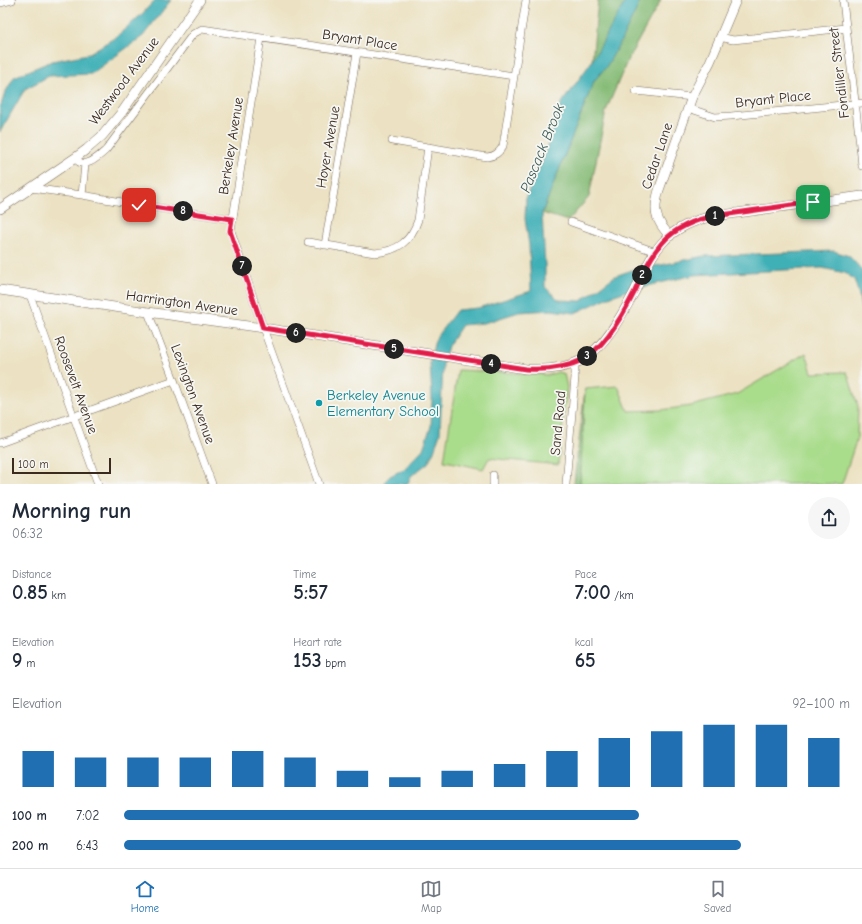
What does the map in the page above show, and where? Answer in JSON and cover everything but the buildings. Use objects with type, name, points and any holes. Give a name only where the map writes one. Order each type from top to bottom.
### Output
[{"type":"street","points":[[0,3],[12,0]]},
{"type":"street","name":"Westwood Avenue","points":[[0,209],[88,149],[102,136],[200,0]]},
{"type":"street","points":[[392,141],[487,156],[497,154],[501,150],[503,146],[526,0]]},
{"type":"street","name":"Cedar Lane","points":[[670,236],[661,226],[656,214],[657,197],[692,97],[710,62],[736,0]]},
{"type":"street","name":"Fondiller Street","points":[[844,0],[846,28],[859,103],[862,166]]},
{"type":"street","points":[[720,37],[733,40],[846,28]]},
{"type":"street","name":"Bryant Place","points":[[85,164],[98,157],[106,150],[193,34],[202,29],[514,76]]},
{"type":"street","name":"Berkeley Avenue","points":[[261,38],[230,231],[319,484]]},
{"type":"street","name":"Hoyer Avenue","points":[[325,245],[357,53]]},
{"type":"street","points":[[636,91],[692,97]]},
{"type":"street","name":"Bryant Place","points":[[688,108],[715,117],[720,117],[859,103]]},
{"type":"street","points":[[308,242],[375,253],[392,250],[400,246],[407,240],[415,228],[418,220],[428,147]]},
{"type":"street","points":[[75,158],[77,162],[85,164],[82,195]]},
{"type":"street","points":[[31,188],[232,219]]},
{"type":"street","points":[[573,364],[583,359],[599,346],[612,329],[662,243],[684,226],[702,218],[862,196]]},
{"type":"street","points":[[571,222],[656,252]]},
{"type":"street","name":"Harrington Avenue","points":[[0,290],[263,328],[530,370],[557,368],[573,364]]},
{"type":"street","name":"Roosevelt Avenue","points":[[30,295],[98,484]]},
{"type":"street","name":"Lexington Avenue","points":[[148,312],[212,484]]},
{"type":"street","name":"Sand Road","points":[[566,484],[575,377],[573,364]]},
{"type":"street","points":[[0,443],[174,380]]},
{"type":"street","points":[[492,484],[493,475]]},
{"type":"green space","points":[[598,0],[661,0],[628,59],[606,111],[589,197],[568,221],[542,213],[594,81],[592,61]]},
{"type":"green space","points":[[806,353],[812,373],[847,372],[858,406],[857,438],[842,484],[580,484],[585,389],[618,386],[628,411],[661,410],[691,406],[737,394]]},
{"type":"green space","points":[[458,370],[549,375],[558,372],[564,374],[567,387],[558,465],[489,458],[483,469],[444,461]]},
{"type":"green space","points":[[585,389],[580,484],[574,484]]},
{"type":"water","points":[[155,0],[171,0],[143,36],[91,74],[49,76],[25,89],[0,132],[0,108],[5,93],[14,77],[52,61],[88,54],[116,37],[142,14]]},
{"type":"water","points":[[626,0],[641,0],[619,45],[606,67],[594,81],[542,213],[545,287],[559,300],[581,301],[615,276],[638,268],[704,256],[834,251],[849,256],[862,270],[862,310],[854,279],[845,273],[822,268],[694,275],[626,291],[609,297],[575,313],[551,310],[519,312],[484,323],[462,325],[448,346],[443,364],[440,433],[434,451],[428,463],[411,476],[408,483],[384,484],[390,476],[404,469],[423,449],[431,426],[432,398],[430,363],[437,336],[457,310],[478,308],[531,291],[529,245],[525,219],[526,197],[542,162],[561,104],[592,61]]},
{"type":"place","name":"Berkeley Avenue Elementary School","points":[[319,403]]},
{"type":"route","points":[[139,205],[232,219],[230,231],[263,328],[526,369],[542,370],[573,364],[583,359],[599,346],[612,329],[662,243],[684,226],[702,218],[813,202]]},
{"type":"water label","name":"Pascack Brook","points":[[542,148]]}]
